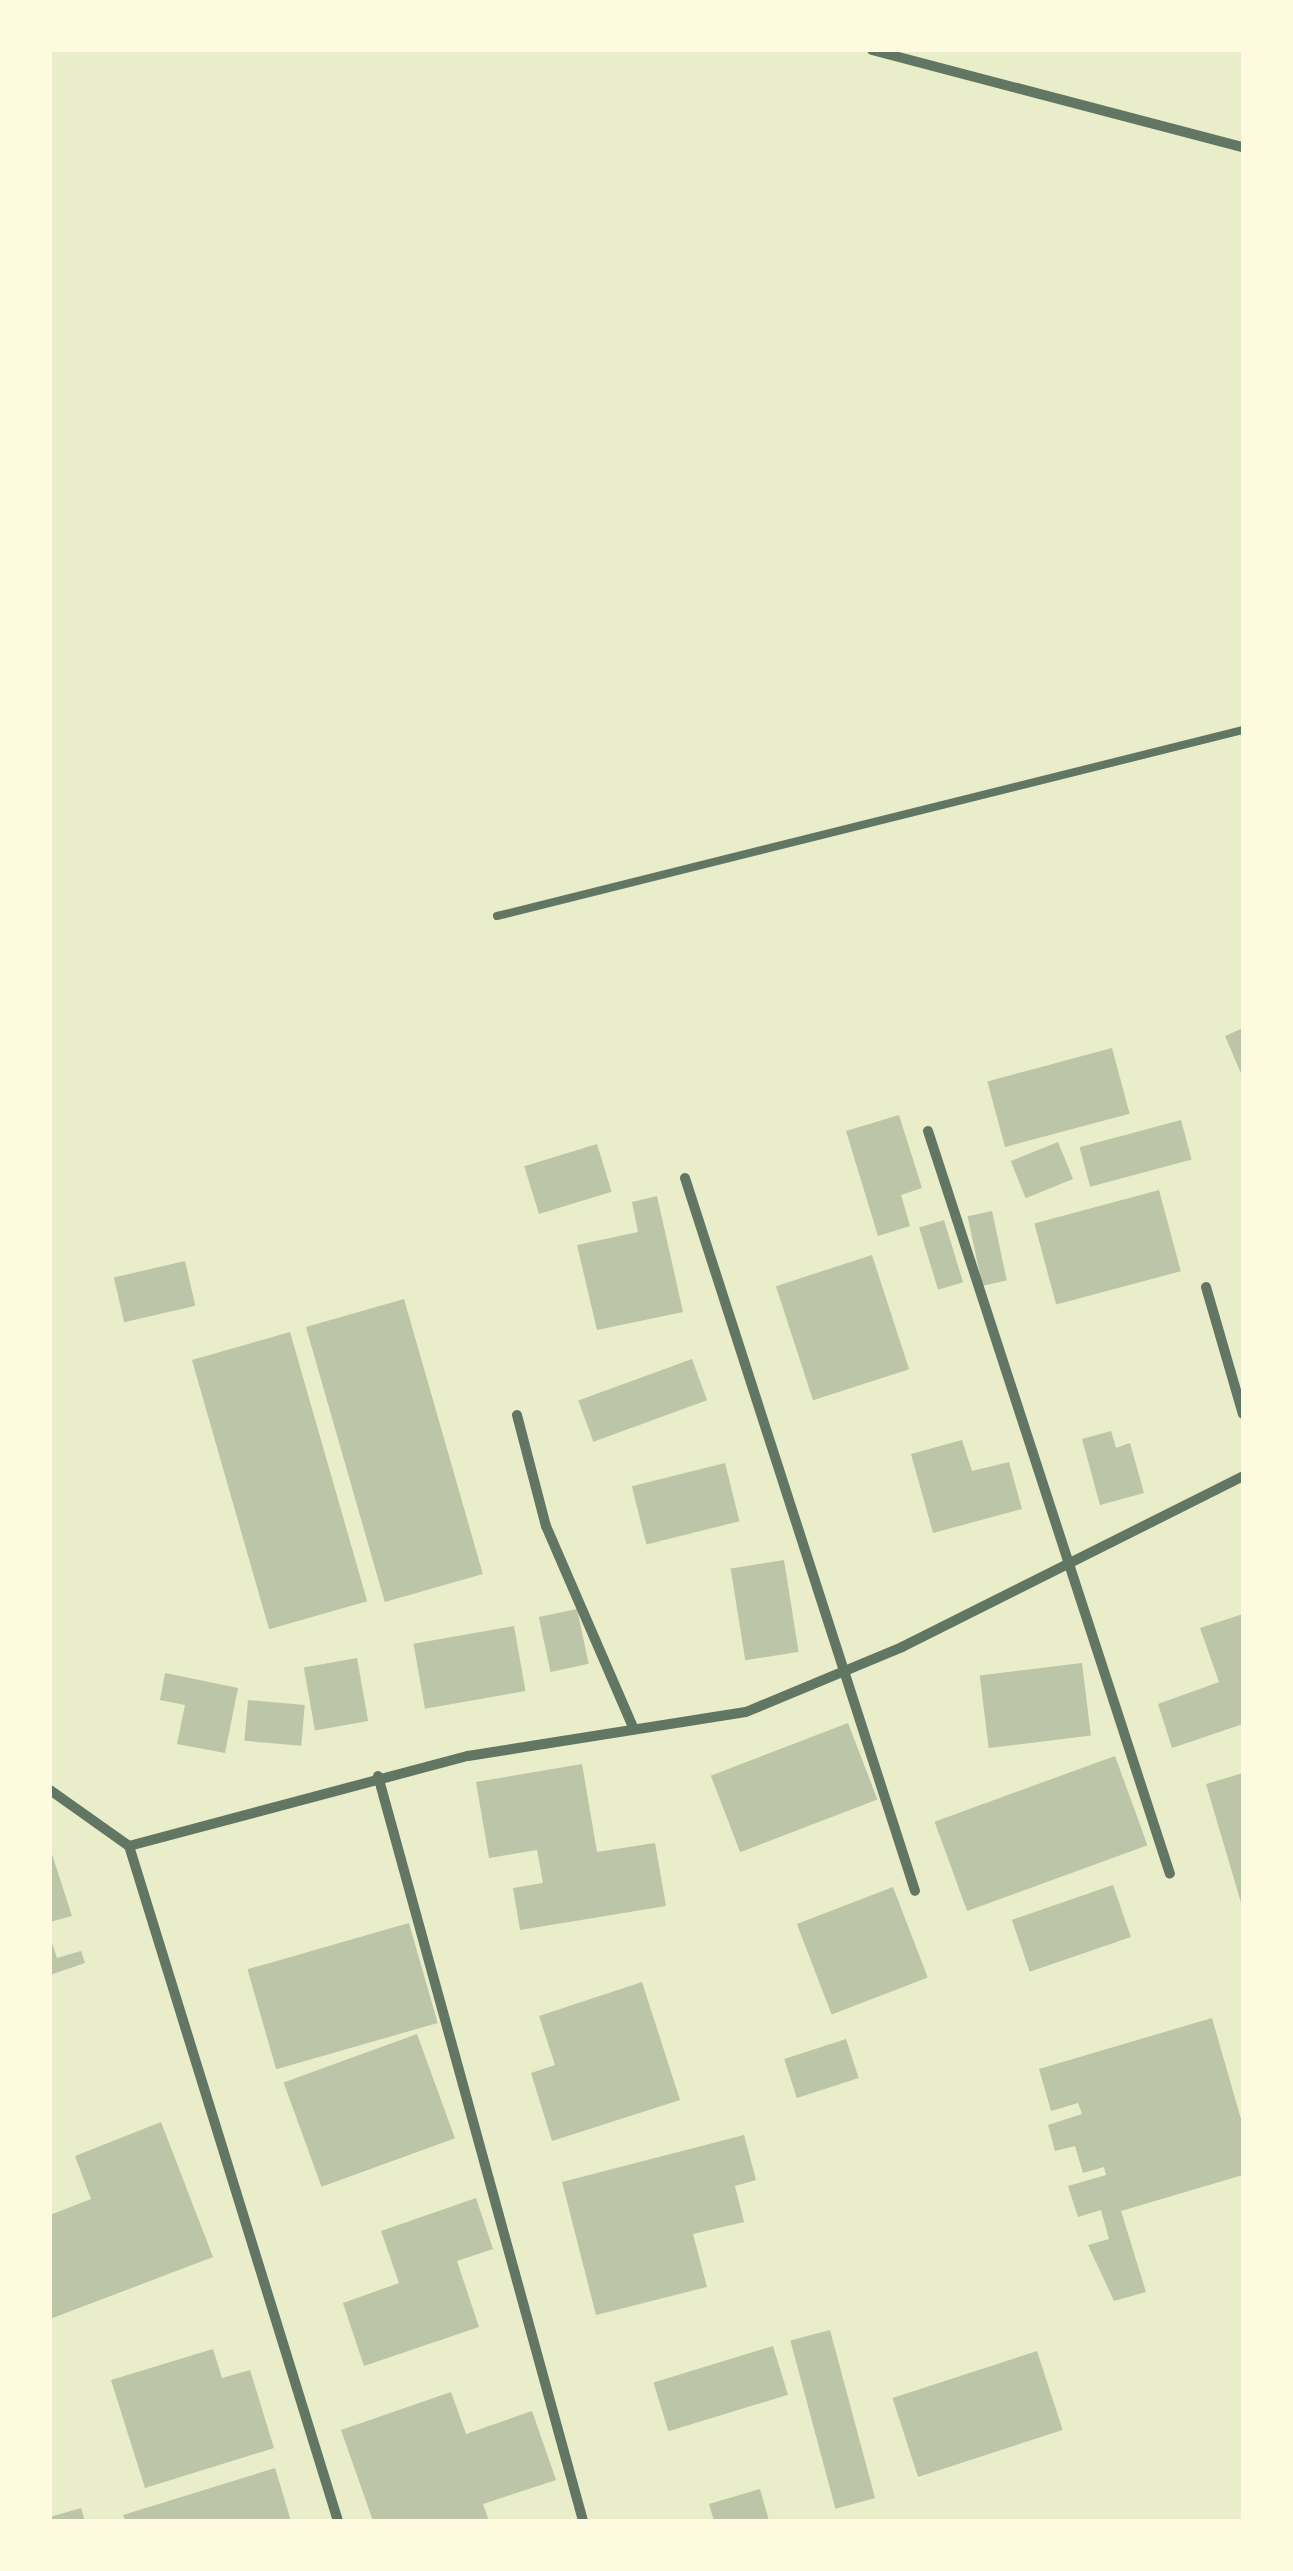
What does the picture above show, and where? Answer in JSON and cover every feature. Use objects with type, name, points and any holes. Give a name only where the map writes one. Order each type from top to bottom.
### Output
[{"type":"street","points":[[880,51],[1243,147]]},
{"type":"street","points":[[928,1131],[1065,1566],[1170,1874]]},
{"type":"street","points":[[685,1178],[915,1891]]},
{"type":"street","points":[[1206,1286],[1243,1414]]},
{"type":"street","points":[[517,1415],[546,1526],[632,1725]]},
{"type":"street","points":[[129,1846],[378,1776],[632,1725],[746,1712],[844,1672],[1243,1476]]},
{"type":"street","points":[[378,1776],[583,2521]]},
{"type":"street","points":[[50,1790],[129,1846],[338,2521]]},
{"type":"lane","points":[[497,916],[1243,730]]},
{"type":"building","points":[[1243,1028],[1243,1078],[1225,1036]]},
{"type":"building","points":[[1112,1048],[1130,1114],[1005,1147],[987,1081]]},
{"type":"building","points":[[899,1115],[922,1188],[901,1195],[910,1226],[878,1236],[846,1131]]},
{"type":"building","points":[[1181,1120],[1192,1160],[1090,1187],[1080,1147]]},
{"type":"building","points":[[1058,1142],[1073,1179],[1026,1198],[1011,1161]]},
{"type":"building","points":[[597,1144],[612,1192],[539,1214],[524,1166]]},
{"type":"building","points":[[1159,1190],[1181,1271],[1056,1305],[1034,1223]]},
{"type":"building","points":[[657,1196],[683,1312],[597,1330],[577,1245],[638,1232],[632,1202]]},
{"type":"building","points":[[992,1211],[1007,1280],[982,1286],[968,1216]]},
{"type":"building","points":[[944,1220],[963,1282],[938,1290],[919,1228]]},
{"type":"building","points":[[872,1255],[909,1369],[813,1400],[776,1286]]},
{"type":"building","points":[[185,1261],[195,1306],[124,1322],[114,1277]]},
{"type":"building","points":[[404,1299],[483,1574],[385,1602],[306,1327]]},
{"type":"building","points":[[290,1332],[367,1601],[269,1629],[192,1360]]},
{"type":"building","points":[[692,1359],[707,1400],[593,1442],[578,1400]]},
{"type":"building","points":[[1111,1431],[1116,1448],[1130,1443],[1144,1493],[1100,1505],[1082,1439]]},
{"type":"building","points":[[962,1440],[972,1471],[1009,1462],[1022,1509],[933,1533],[911,1454]]},
{"type":"building","points":[[725,1463],[740,1521],[646,1544],[632,1486]]},
{"type":"building","points":[[784,1560],[799,1652],[745,1660],[731,1568]]},
{"type":"building","points":[[577,1609],[589,1664],[550,1672],[539,1617]]},
{"type":"building","points":[[1243,1614],[1243,1724],[1172,1748],[1158,1704],[1219,1682],[1200,1628]]},
{"type":"building","points":[[514,1626],[525,1691],[425,1709],[414,1644]]},
{"type":"building","points":[[357,1658],[368,1721],[315,1730],[304,1667]]},
{"type":"building","points":[[1082,1663],[1091,1735],[989,1748],[980,1676]]},
{"type":"building","points":[[165,1673],[238,1688],[225,1753],[177,1744],[185,1705],[160,1700]]},
{"type":"building","points":[[248,1700],[305,1705],[301,1746],[244,1741]]},
{"type":"building","points":[[848,1723],[877,1800],[740,1852],[711,1776]]},
{"type":"building","points":[[1115,1756],[1147,1845],[967,1911],[935,1822]]},
{"type":"building","points":[[582,1764],[597,1852],[655,1843],[666,1906],[520,1930],[513,1888],[543,1883],[537,1850],[489,1858],[476,1782]]},
{"type":"building","points":[[1243,1773],[1243,1906],[1242,1906],[1206,1784]]},
{"type":"building","points":[[50,1848],[72,1916],[50,1922]]},
{"type":"building","points":[[1113,1885],[1131,1937],[1030,1972],[1012,1920]]},
{"type":"building","points":[[893,1887],[928,1978],[832,2014],[797,1924]]},
{"type":"building","points":[[409,1923],[438,2023],[276,2069],[248,1969]]},
{"type":"building","points":[[50,1937],[57,1958],[81,1951],[85,1963],[50,1975]]},
{"type":"building","points":[[642,1982],[680,2100],[552,2141],[531,2073],[555,2065],[539,2016]]},
{"type":"building","points":[[1212,2018],[1243,2126],[1243,2175],[1121,2211],[1146,2292],[1114,2301],[1088,2245],[1109,2239],[1101,2210],[1078,2217],[1068,2186],[1106,2175],[1104,2167],[1083,2173],[1075,2146],[1055,2151],[1048,2125],[1082,2114],[1078,2103],[1051,2111],[1039,2069]]},
{"type":"building","points":[[417,2034],[455,2138],[322,2187],[284,2083]]},
{"type":"building","points":[[846,2039],[859,2078],[797,2098],[784,2059]]},
{"type":"building","points":[[161,2122],[213,2257],[50,2319],[50,2215],[91,2199],[75,2156]]},
{"type":"building","points":[[744,2135],[756,2180],[735,2186],[744,2222],[693,2234],[707,2287],[596,2315],[562,2182]]},
{"type":"building","points":[[476,2198],[493,2249],[457,2261],[479,2327],[364,2366],[343,2303],[399,2283],[381,2231]]},
{"type":"building","points":[[830,2330],[875,2498],[835,2509],[790,2341]]},
{"type":"building","points":[[773,2346],[788,2395],[668,2431],[653,2383]]},
{"type":"building","points":[[213,2349],[222,2378],[250,2370],[274,2448],[145,2488],[111,2380]]},
{"type":"building","points":[[1037,2351],[1063,2430],[918,2477],[892,2398]]},
{"type":"building","points":[[451,2392],[466,2434],[532,2411],[556,2480],[483,2504],[489,2521],[373,2521],[341,2430]]},
{"type":"building","points":[[275,2468],[291,2521],[125,2521],[123,2515]]},
{"type":"building","points":[[760,2489],[769,2521],[714,2521],[709,2504]]},
{"type":"building","points":[[81,2508],[85,2521],[50,2521],[50,2517]]}]
